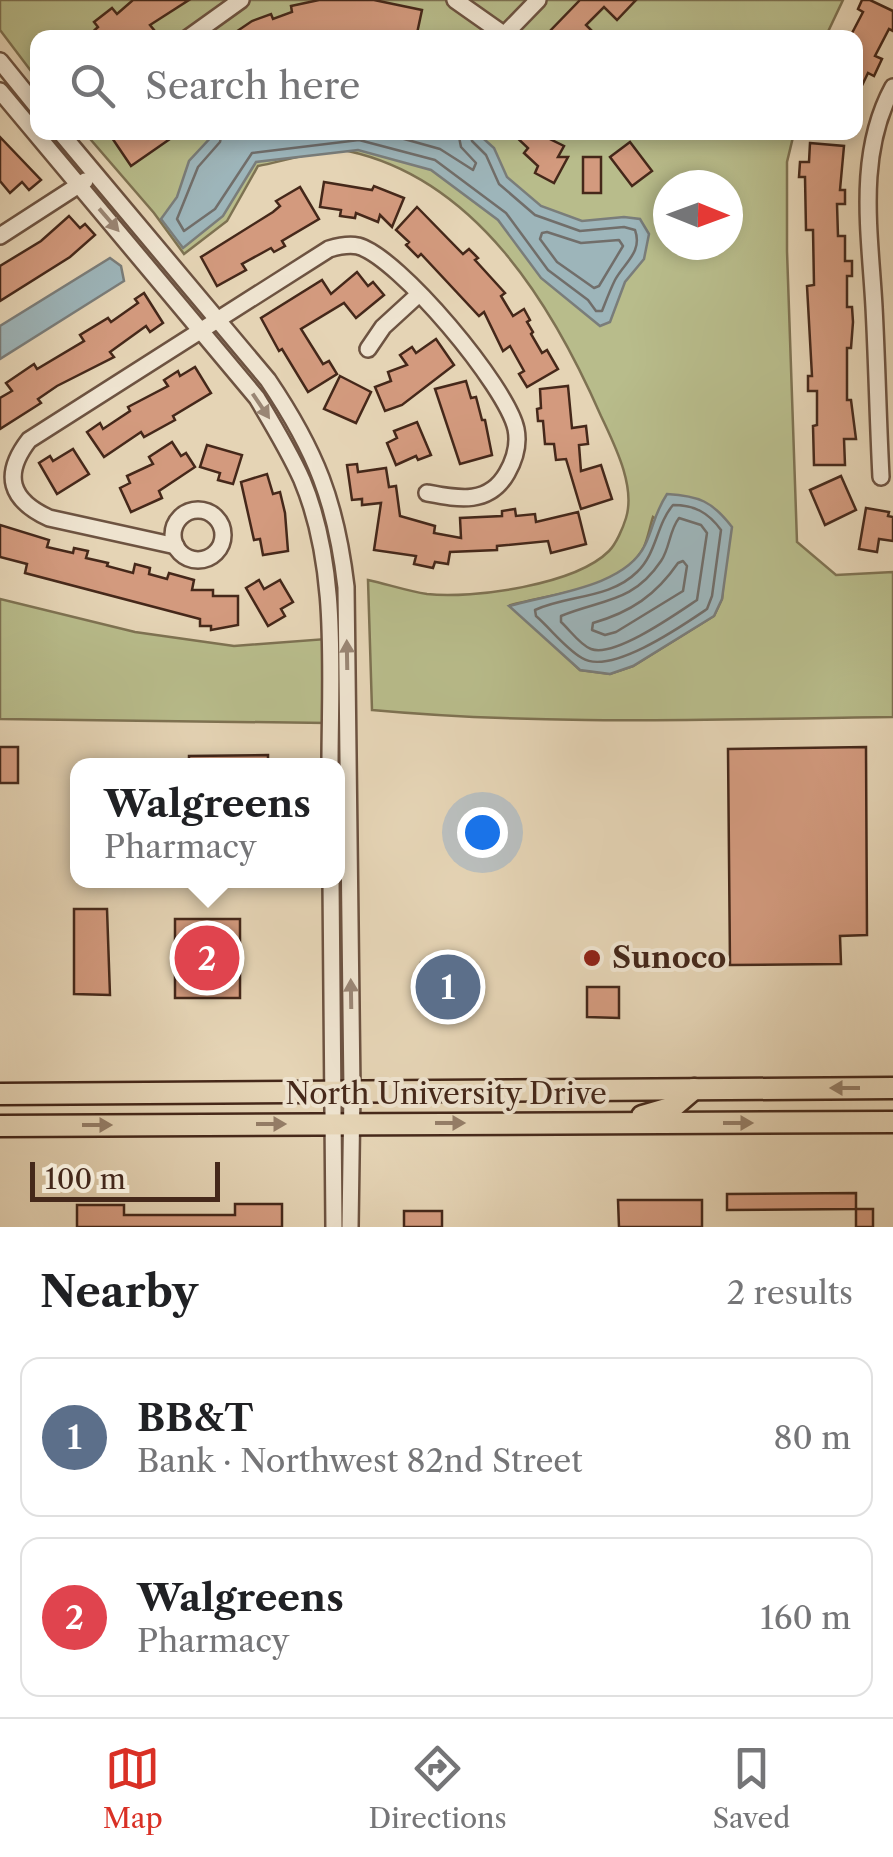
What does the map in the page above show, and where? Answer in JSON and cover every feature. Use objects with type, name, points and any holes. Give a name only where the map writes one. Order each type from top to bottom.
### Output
[{"type":"main road","name":"North University Drive","points":[[0,1094],[893,1088]]},
{"type":"main road","points":[[606,1124],[673,1108],[694,1089]]},
{"type":"main road","points":[[696,1124],[711,1104],[764,1089]]},
{"type":"main road","name":"North University Drive","points":[[0,1126],[893,1122]]},
{"type":"street","points":[[199,30],[241,0]]},
{"type":"street","points":[[455,0],[498,30]]},
{"type":"street","points":[[512,30],[538,0]]},
{"type":"street","points":[[0,61],[30,98]]},
{"type":"street","points":[[880,477],[867,198],[872,144],[893,87]]},
{"type":"street","points":[[0,91],[30,127]]},
{"type":"street","points":[[41,140],[256,398],[282,438],[303,483],[319,535],[330,620],[330,758]]},
{"type":"street","points":[[49,149],[58,140]]},
{"type":"street","points":[[69,140],[268,380],[297,423],[320,471],[339,530],[346,587],[345,758]]},
{"type":"street","points":[[0,213],[5,232],[95,173]]},
{"type":"street","points":[[176,546],[49,518],[31,510],[6,480],[17,456],[29,440],[328,249],[346,244],[362,247],[376,256],[449,324],[481,366],[515,426],[517,449],[499,486],[464,500],[427,493]]},
{"type":"street","points":[[368,349],[383,327],[419,294]]},
{"type":"street","points":[[331,888],[350,1227]]},
{"type":"street","points":[[342,1092],[344,888]]},
{"type":"street","points":[[334,1227],[343,1124]]},
{"type":"green space","points":[[0,0],[843,0],[829,30],[30,30],[30,70],[0,30]]},
{"type":"green space","points":[[91,140],[792,140],[787,162],[787,251],[797,542],[836,575],[893,572],[893,717],[567,720],[372,710],[368,580],[447,595],[496,592],[573,573],[593,563],[614,544],[628,506],[626,479],[581,374],[533,290],[504,252],[435,188],[394,166],[348,151],[316,153],[258,166],[227,221],[184,254]],"holes":[[[653,517],[725,564],[722,599],[714,616],[633,666],[610,674],[580,670],[511,605],[585,588],[619,573],[644,547]]]},
{"type":"green space","points":[[0,599],[135,632],[234,646],[326,639],[327,723],[0,719]]},
{"type":"water","points":[[208,140],[485,140],[494,148],[507,177],[541,206],[582,221],[640,219],[649,234],[644,259],[625,282],[610,322],[600,326],[541,278],[498,220],[431,170],[358,150],[256,162],[223,216],[183,248],[161,219],[177,197],[189,161]]},
{"type":"water","points":[[110,258],[121,266],[124,281],[0,359],[0,326]]},
{"type":"water","points":[[667,494],[704,502],[732,527],[722,599],[714,616],[633,666],[610,674],[580,670],[509,606],[585,587],[621,571],[645,545]]},
{"type":"building","points":[[133,0],[189,0],[150,25],[154,30],[95,30],[98,27],[94,22],[112,8],[117,14]]},
{"type":"building","points":[[319,0],[374,0],[422,10],[418,30],[239,30],[271,14],[273,19],[292,12],[291,6]]},
{"type":"building","points":[[580,0],[636,0],[617,20],[604,7],[586,25],[591,30],[551,30]]},
{"type":"building","points":[[862,0],[870,0],[893,11],[893,31],[889,29],[875,56],[882,59],[874,76],[868,73],[863,83],[863,30],[854,30],[863,12],[858,9]]},
{"type":"building","points":[[0,137],[41,180],[29,190],[22,182],[10,193],[0,181]]},
{"type":"building","points":[[113,140],[168,140],[131,166]]},
{"type":"building","points":[[520,140],[552,140],[564,146],[558,157],[568,157],[554,183],[535,173],[538,166],[524,153],[528,148]]},
{"type":"building","points":[[630,142],[652,171],[632,186],[610,157]]},
{"type":"building","points":[[810,143],[844,146],[840,190],[845,190],[845,204],[837,204],[838,236],[845,236],[845,261],[852,261],[852,276],[847,276],[847,307],[852,307],[853,322],[851,348],[847,348],[847,400],[851,400],[856,439],[844,439],[845,465],[814,465],[817,391],[808,391],[808,376],[812,376],[807,286],[814,285],[813,230],[806,230],[805,177],[799,177],[800,162],[809,162]]},
{"type":"building","points":[[583,157],[601,157],[601,193],[583,193]]},
{"type":"building","points":[[324,182],[372,190],[374,186],[404,198],[392,227],[380,215],[378,222],[356,213],[355,218],[340,216],[341,210],[320,207]]},
{"type":"building","points":[[300,187],[319,219],[282,241],[285,246],[274,252],[271,248],[242,264],[246,270],[217,286],[201,257],[273,212],[280,206],[276,201]]},
{"type":"building","points":[[417,207],[463,254],[469,249],[478,258],[475,260],[505,293],[501,296],[513,316],[524,309],[531,334],[558,369],[527,387],[519,374],[524,371],[510,346],[503,351],[484,312],[479,316],[421,254],[418,257],[406,245],[409,242],[396,230]]},
{"type":"building","points":[[69,216],[80,228],[85,224],[95,235],[70,257],[0,301],[0,266],[41,241]]},
{"type":"building","points":[[357,272],[368,286],[373,282],[384,295],[356,318],[344,303],[301,329],[323,364],[329,361],[337,374],[308,392],[261,318],[322,280],[331,294]]},
{"type":"building","points":[[144,293],[163,323],[150,332],[146,326],[110,352],[114,357],[57,386],[38,399],[41,403],[0,429],[0,398],[12,391],[6,383],[34,364],[37,369],[84,341],[80,335],[108,318],[111,322],[138,303],[135,299]]},
{"type":"building","points":[[436,339],[454,365],[402,405],[385,411],[375,387],[391,381],[388,372],[407,365],[400,355],[412,347],[416,353]]},
{"type":"building","points":[[195,367],[211,393],[173,416],[175,420],[144,437],[141,432],[104,457],[87,432],[100,423],[103,429],[130,411],[128,407],[168,386],[164,380]]},
{"type":"building","points":[[340,376],[371,392],[356,423],[324,409]]},
{"type":"building","points":[[466,381],[485,420],[492,455],[460,464],[435,389]]},
{"type":"building","points":[[568,386],[572,428],[586,426],[588,444],[579,445],[581,471],[601,465],[612,499],[581,509],[566,459],[556,460],[554,444],[545,444],[543,421],[538,421],[540,389]]},
{"type":"building","points":[[417,422],[431,455],[418,460],[416,456],[396,465],[387,443],[397,438],[394,431]]},
{"type":"building","points":[[172,442],[195,467],[159,491],[162,498],[131,512],[120,488],[130,483],[127,476],[153,464],[149,457]]},
{"type":"building","points":[[207,445],[242,455],[233,484],[218,480],[220,473],[200,467]]},
{"type":"building","points":[[73,449],[89,474],[57,494],[39,463],[50,456],[53,461]]},
{"type":"building","points":[[357,464],[358,472],[386,468],[389,487],[396,486],[400,516],[435,526],[434,533],[461,538],[460,518],[502,516],[502,511],[515,509],[516,516],[535,514],[536,522],[578,512],[586,544],[551,553],[548,541],[497,546],[497,550],[450,552],[448,564],[435,562],[433,568],[414,564],[416,556],[374,550],[381,503],[362,505],[362,499],[352,500],[347,465]]},
{"type":"building","points":[[267,474],[273,494],[280,492],[288,551],[263,555],[260,539],[254,540],[241,482]]},
{"type":"building","points":[[841,476],[856,510],[825,525],[810,490]]},
{"type":"building","points":[[866,508],[889,512],[888,516],[893,517],[893,541],[879,539],[877,552],[859,549]]},
{"type":"building","points":[[0,525],[49,540],[47,547],[73,553],[74,548],[88,551],[86,558],[108,563],[107,566],[133,573],[135,564],[150,568],[149,574],[167,579],[169,573],[194,580],[192,590],[213,590],[213,596],[238,596],[238,625],[211,630],[211,626],[200,626],[200,619],[25,573],[27,564],[0,557]]},
{"type":"building","points":[[259,580],[264,589],[280,580],[293,602],[281,609],[285,616],[268,626],[246,588]]},
{"type":"building","points":[[0,747],[18,747],[18,783],[0,783]]},
{"type":"building","points":[[866,747],[867,935],[840,936],[841,964],[730,965],[728,749]]},
{"type":"building","points":[[268,755],[268,758],[189,758]]},
{"type":"building","points":[[74,909],[107,909],[110,995],[74,994]]},
{"type":"building","points":[[175,919],[240,919],[240,998],[175,998]]},
{"type":"building","points":[[421,963],[475,964],[474,1011],[421,1010]]},
{"type":"building","points":[[587,987],[619,987],[619,1018],[587,1017]]},
{"type":"building","points":[[856,1193],[856,1209],[727,1210],[727,1194]]},
{"type":"building","points":[[618,1200],[702,1200],[702,1227],[619,1227]]},
{"type":"building","points":[[235,1204],[282,1204],[282,1227],[77,1227],[77,1205],[124,1205],[124,1215],[235,1215]]},
{"type":"building","points":[[856,1209],[873,1209],[873,1227],[856,1227]]},
{"type":"building","points":[[404,1211],[442,1211],[442,1227],[404,1227]]},
{"type":"place","name":"Walgreens","points":[[207,958]]},
{"type":"place","name":"Sunoco","points":[[592,958]]},
{"type":"place","name":"BB&T","points":[[448,987]]}]
